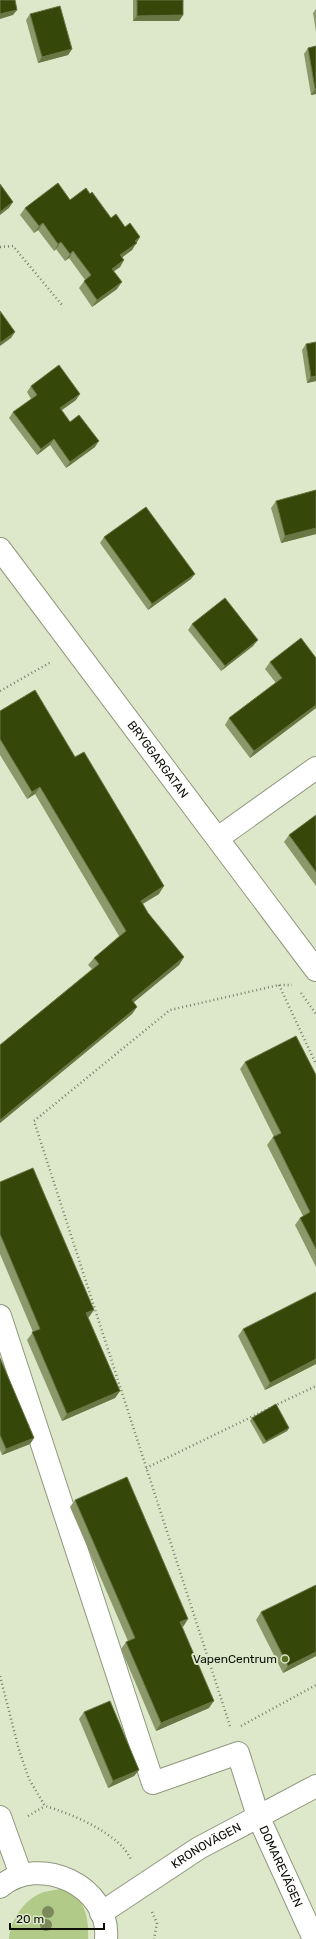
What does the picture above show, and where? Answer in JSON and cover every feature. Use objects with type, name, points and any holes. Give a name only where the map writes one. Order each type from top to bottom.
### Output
[{"type":"street","name":"BRYGGARGATAN","points":[[0,549],[316,970]]},
{"type":"street","points":[[218,838],[316,768]]},
{"type":"street","points":[[0,1316],[153,1783],[238,1753]]},
{"type":"street","name":"DOMAREVÄGEN","points":[[238,1753],[258,1816],[314,1939]]},
{"type":"street","name":"KRONOVÄGEN","points":[[101,1912],[142,1887],[199,1848],[316,1786]]},
{"type":"street","points":[[0,1817],[21,1876]]},
{"type":"street","points":[[0,1887],[5,1883],[21,1876],[41,1872],[66,1878],[84,1889],[95,1901],[101,1912],[106,1932],[106,1939]]},
{"type":"path","points":[[0,247],[14,246],[62,305]]},
{"type":"path","points":[[0,691],[54,660]]},
{"type":"path","points":[[238,1753],[34,1121],[170,1010],[279,985],[294,985]]},
{"type":"path","points":[[279,985],[316,1064]]},
{"type":"path","points":[[146,1468],[316,1386]]},
{"type":"path","points":[[0,1676],[28,1779],[45,1806],[58,1810],[95,1827],[123,1846],[130,1856],[156,1923],[154,1939]]},
{"type":"path","points":[[231,1731],[316,1685]]},
{"type":"green space","points":[[60,1889],[73,1894],[82,1904],[86,1916],[88,1939],[9,1939],[12,1924],[25,1904],[37,1895],[44,1892]]},
{"type":"building","points":[[0,0],[15,0],[17,10],[0,14]]},
{"type":"building","points":[[137,0],[183,0],[183,15],[137,16]]},
{"type":"building","points":[[60,6],[72,49],[42,57],[30,14]]},
{"type":"building","points":[[316,46],[316,89],[315,89],[308,48]]},
{"type":"building","points":[[58,183],[70,200],[86,188],[90,194],[92,192],[111,218],[116,214],[125,227],[130,223],[140,237],[135,241],[137,243],[120,255],[124,260],[112,269],[122,282],[97,300],[84,281],[91,275],[73,251],[70,254],[61,242],[58,244],[43,223],[39,226],[25,208]]},
{"type":"building","points":[[0,184],[13,202],[0,212]]},
{"type":"building","points":[[0,311],[15,332],[0,343]]},
{"type":"building","points":[[316,342],[316,376],[311,377],[306,344]]},
{"type":"building","points":[[59,365],[80,394],[60,408],[70,422],[79,415],[99,441],[70,462],[54,439],[41,449],[13,412],[37,395],[31,386]]},
{"type":"building","points":[[316,490],[316,528],[285,536],[276,501]]},
{"type":"building","points":[[146,507],[195,574],[152,604],[104,537]]},
{"type":"building","points":[[225,598],[258,640],[225,666],[192,624]]},
{"type":"building","points":[[301,638],[316,658],[316,705],[254,751],[229,718],[282,678],[270,662]]},
{"type":"building","points":[[35,690],[75,757],[84,752],[164,886],[141,901],[148,913],[184,957],[132,1000],[137,1007],[0,1120],[0,1045],[99,964],[94,958],[126,931],[40,787],[32,792],[0,739],[0,711]]},
{"type":"building","points":[[316,815],[316,872],[289,835]]},
{"type":"building","points":[[296,1036],[316,1075],[316,1249],[300,1218],[310,1212],[273,1137],[281,1133],[245,1062]]},
{"type":"building","points":[[33,1168],[94,1310],[86,1313],[120,1391],[67,1414],[32,1332],[40,1329],[0,1234],[0,1182]]},
{"type":"building","points":[[316,1292],[316,1359],[270,1383],[243,1329]]},
{"type":"building","points":[[0,1358],[34,1438],[6,1449],[0,1435]]},
{"type":"building","points":[[276,1404],[289,1428],[266,1441],[252,1418]]},
{"type":"building","points":[[127,1477],[188,1619],[180,1622],[214,1701],[161,1723],[126,1642],[135,1638],[75,1500]]},
{"type":"building","points":[[316,1585],[316,1652],[288,1666],[261,1612]]},
{"type":"building","points":[[110,1701],[139,1770],[113,1781],[84,1712]]},
{"type":"place","name":"VapenCentrum","points":[[285,1659]]}]
